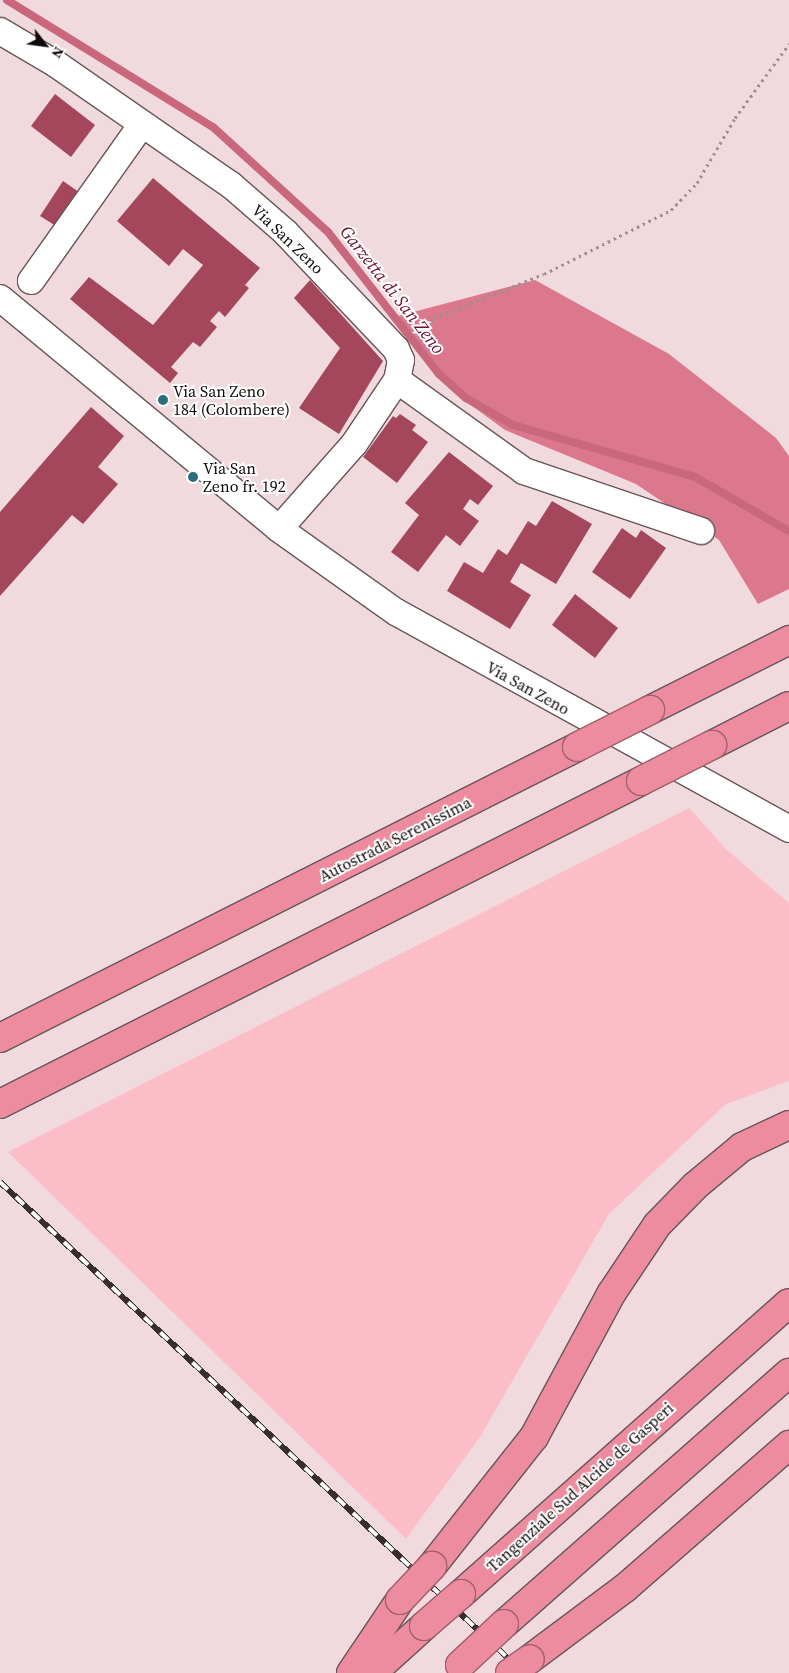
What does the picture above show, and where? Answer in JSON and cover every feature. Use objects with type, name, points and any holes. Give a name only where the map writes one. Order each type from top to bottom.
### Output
[{"type":"highway","name":"Autostrada Serenissima","points":[[0,1038],[789,640]]},
{"type":"highway","points":[[0,1104],[789,706]]},
{"type":"highway","points":[[351,1673],[400,1600],[432,1566],[534,1437],[611,1294],[657,1225],[695,1186],[742,1147],[789,1125]]},
{"type":"highway","name":"Tangenziale Sud Alcide de Gasperi","points":[[372,1673],[789,1303]]},
{"type":"highway","points":[[456,1669],[504,1624],[789,1373]]},
{"type":"highway","points":[[520,1666],[625,1588],[789,1445]]},
{"type":"street","name":"Via San Zeno","points":[[0,30],[56,64],[231,185],[286,232],[399,370],[524,471],[701,531]]},
{"type":"street","points":[[31,281],[142,124]]},
{"type":"street","name":"Via San Zeno","points":[[0,298],[279,529],[334,571],[436,636],[789,829]]},
{"type":"street","points":[[279,529],[354,444],[399,370]]},
{"type":"path","points":[[399,370],[434,318],[544,274],[670,210],[697,183],[735,118],[789,44]]},
{"type":"shaded area","points":[[535,280],[669,354],[776,438],[789,456],[789,589],[758,604],[719,540],[636,484],[505,430],[456,394],[398,316]]},
{"type":"shaded area","points":[[689,808],[727,850],[789,903],[789,1081],[726,1104],[609,1214],[480,1437],[406,1539],[8,1152]]},
{"type":"building","points":[[55,94],[95,125],[71,157],[31,126]]},
{"type":"building","points":[[153,178],[260,268],[245,285],[249,288],[225,317],[219,311],[210,321],[217,327],[200,347],[193,342],[171,367],[178,373],[170,383],[70,299],[89,277],[153,325],[203,265],[183,249],[169,266],[117,221]]},
{"type":"building","points":[[63,181],[79,192],[56,226],[40,216]]},
{"type":"building","points":[[310,280],[383,361],[339,434],[299,408],[340,348],[294,298]]},
{"type":"building","points":[[91,407],[124,436],[98,467],[118,484],[83,524],[72,515],[0,596],[0,512]]},
{"type":"building","points":[[400,414],[416,425],[412,430],[428,442],[397,483],[363,457],[393,416],[396,418]]},
{"type":"building","points":[[449,452],[493,486],[478,505],[470,499],[463,509],[479,521],[460,546],[446,535],[418,572],[391,552],[419,515],[405,503]]},
{"type":"building","points":[[552,501],[592,524],[556,584],[521,563],[510,582],[531,595],[510,629],[447,591],[464,562],[483,573],[498,549],[507,555],[528,521],[536,526]]},
{"type":"building","points":[[622,528],[636,538],[641,530],[666,548],[630,599],[592,572]]},
{"type":"building","points":[[575,594],[618,628],[595,658],[552,625]]},
{"type":"waterway","name":"Garzetta di San Zeno","points":[[7,0],[213,127],[328,232],[439,374],[466,398],[513,425],[695,477],[789,531]]},
{"type":"railway","points":[[0,1182],[524,1673]]},
{"type":"place","name":"Via San Zeno 184 (Colombere)","points":[[163,400]]},
{"type":"place","name":"Via San Zeno fr. 192","points":[[193,477]]}]
